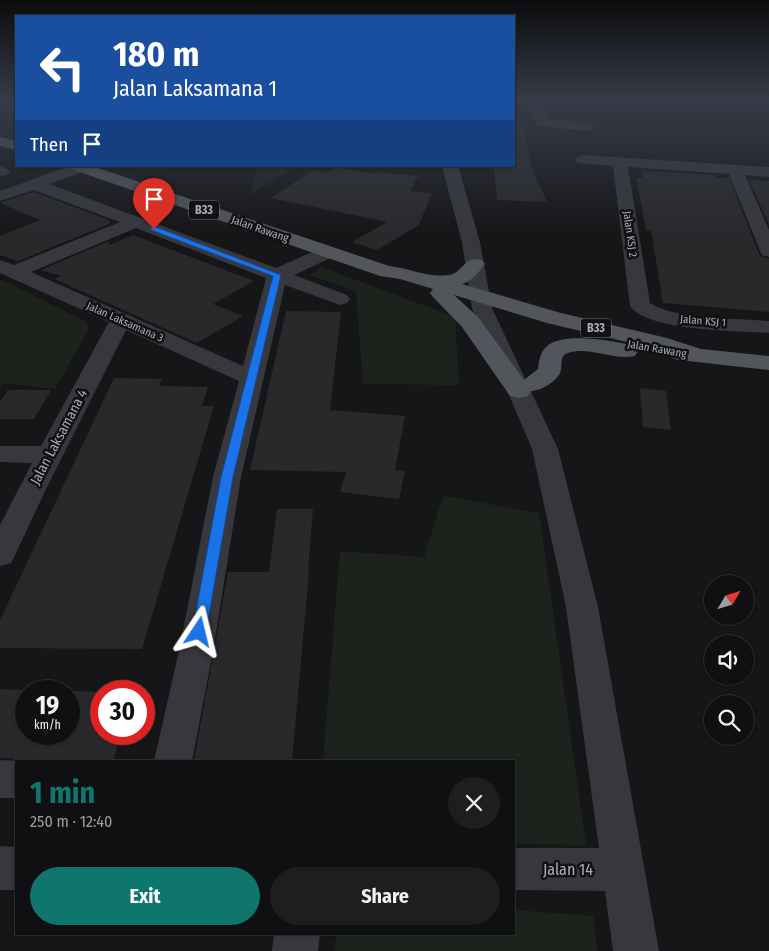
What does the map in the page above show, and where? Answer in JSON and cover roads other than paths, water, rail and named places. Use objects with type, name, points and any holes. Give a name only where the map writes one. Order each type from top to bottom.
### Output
[{"type":"main road","name":"Jalan Rawang","points":[[78,167],[387,272],[394,277],[435,287],[641,348],[769,363]]},
{"type":"main road","points":[[474,264],[465,277],[435,287],[470,322],[526,387],[549,372],[552,354],[556,349],[565,346],[588,346],[678,358],[698,356]]},
{"type":"street","points":[[582,160],[769,172]]},
{"type":"street","name":"Jalan KSJ 2","points":[[620,163],[640,306]]},
{"type":"street","points":[[0,196],[78,167]]},
{"type":"street","points":[[450,167],[461,204],[474,264],[487,278],[489,304],[526,387],[543,442],[582,607],[636,951]]},
{"type":"street","points":[[735,170],[769,250]]},
{"type":"street","points":[[34,184],[340,299]]},
{"type":"street","points":[[4,268],[136,222]]},
{"type":"street","points":[[277,275],[328,252]]},
{"type":"street","name":"Jalan Laksamana 3","points":[[4,268],[251,378]]},
{"type":"street","points":[[173,760],[196,652],[227,477],[277,275]]},
{"type":"street","name":"Jalan KSJ 1","points":[[640,306],[651,313],[668,318],[769,327]]},
{"type":"street","name":"Jalan Laksamana 4","points":[[0,555],[49,454],[121,320]]},
{"type":"street","points":[[0,454],[49,454]]},
{"type":"street","points":[[0,779],[15,779]]},
{"type":"street","points":[[0,868],[15,868]]},
{"type":"street","name":"Jalan 14","points":[[515,869],[623,870]]},
{"type":"street","points":[[294,951],[297,935]]}]
